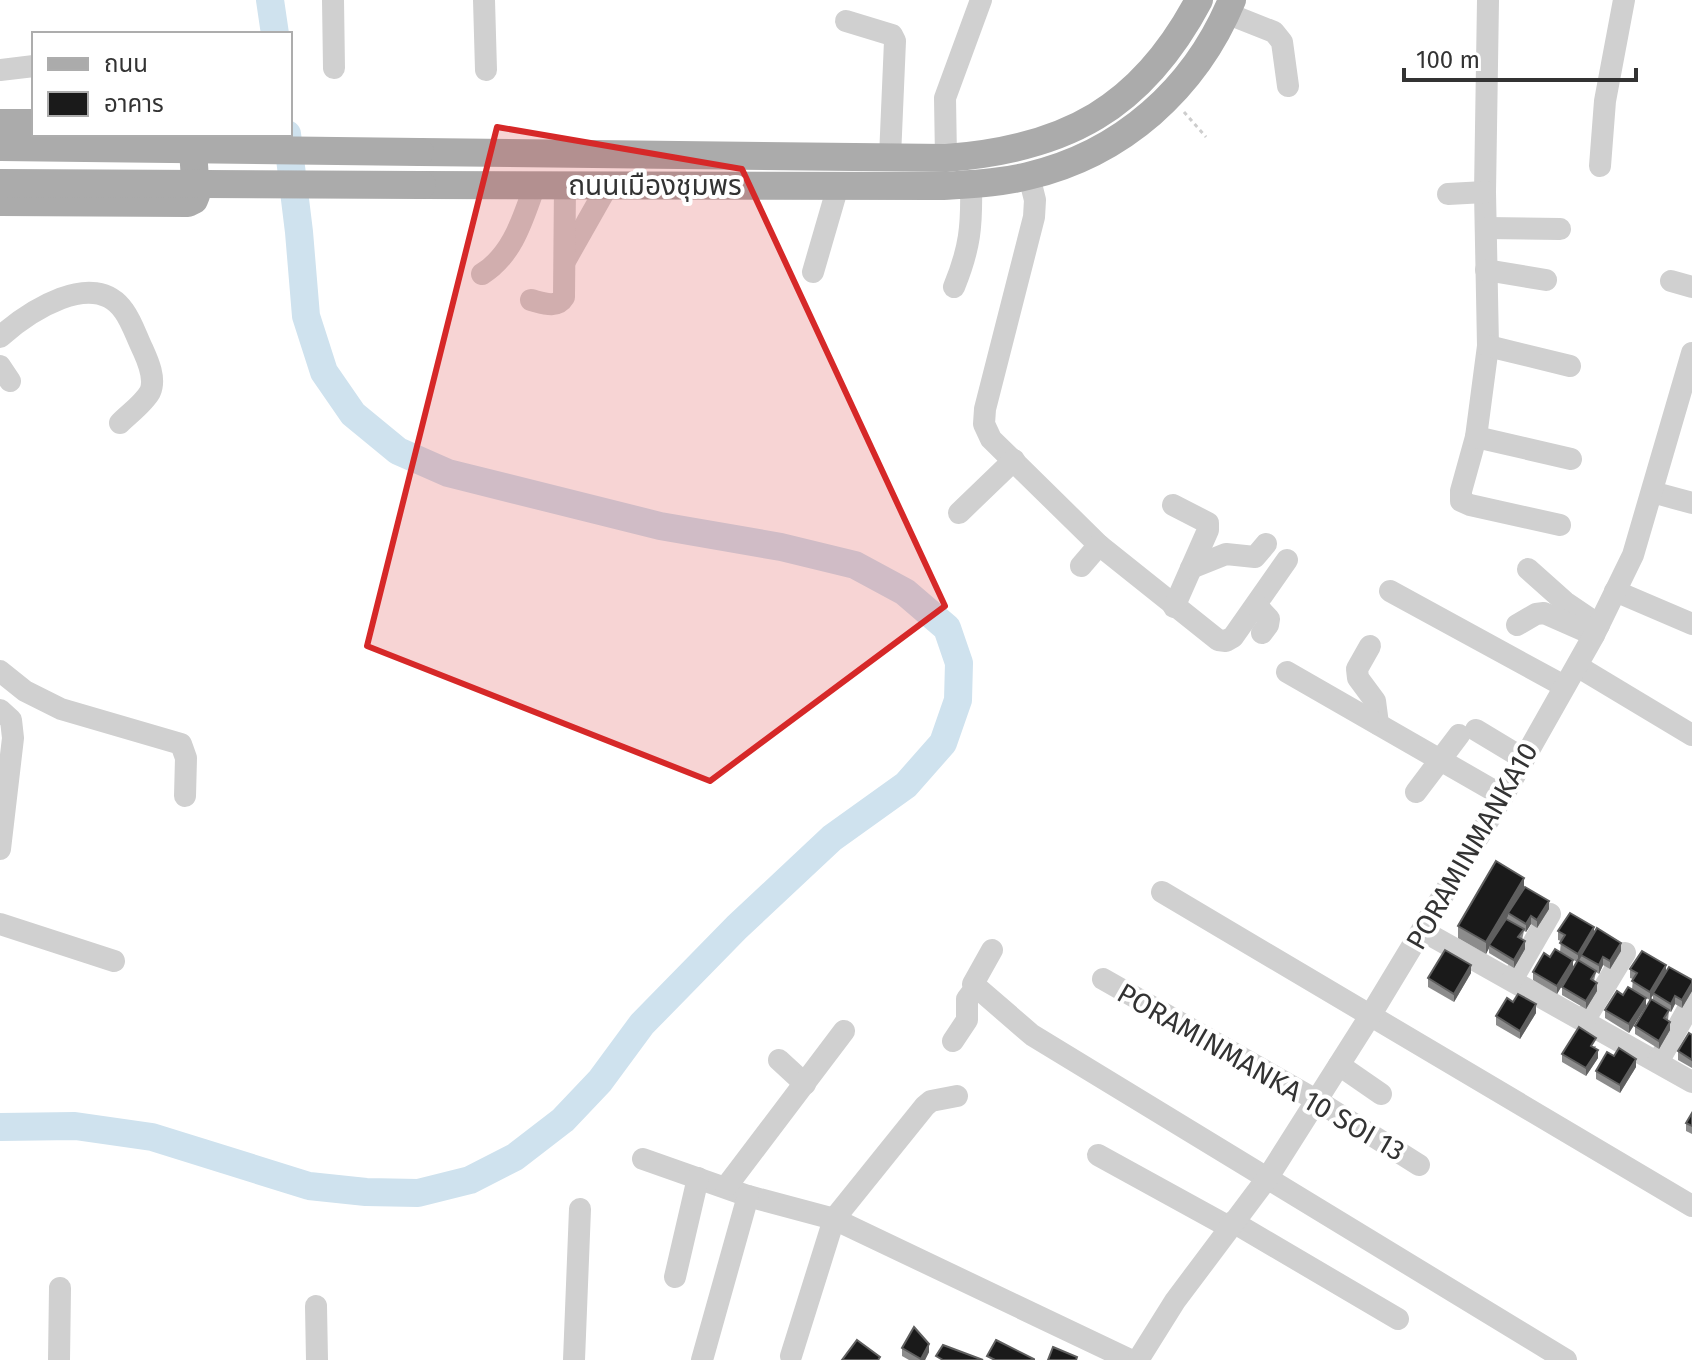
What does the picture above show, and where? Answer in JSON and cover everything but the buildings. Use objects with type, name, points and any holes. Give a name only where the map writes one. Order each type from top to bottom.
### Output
[{"type":"main road","name":"ถนนเมืองชุมพร","points":[[0,147],[946,158],[1014,150],[1075,129],[1115,105],[1152,71],[1179,37],[1199,0]]},
{"type":"main road","name":"ถนนเมืองชุมพร","points":[[0,183],[838,186],[971,184],[1029,176],[1091,155],[1132,131],[1171,97],[1205,52],[1229,7]]},
{"type":"main road","points":[[0,123],[32,123]]},
{"type":"main road","points":[[0,202],[188,203],[196,195],[192,136]]},
{"type":"street","points":[[333,0],[334,68]]},
{"type":"street","points":[[484,0],[486,70]]},
{"type":"street","points":[[1488,0],[1485,192],[1488,346],[1476,437],[1461,501],[1560,525]]},
{"type":"street","points":[[1600,166],[1605,101],[1624,0]]},
{"type":"street","points":[[946,158],[945,98],[976,2]]},
{"type":"street","points":[[1229,7],[1274,32],[1282,42],[1288,86]]},
{"type":"street","points":[[846,21],[892,35],[895,41],[890,157]]},
{"type":"street","points":[[0,70],[32,66]]},
{"type":"street","points":[[1029,176],[1035,200],[1034,217],[984,424],[991,439],[1099,545],[1218,640],[1226,641],[1233,637],[1287,560]]},
{"type":"street","points":[[954,287],[966,257],[972,226],[971,184]]},
{"type":"street","points":[[482,274],[504,257],[535,185]]},
{"type":"street","points":[[531,300],[555,305],[561,303],[564,297],[565,185]]},
{"type":"street","points":[[564,262],[608,185]]},
{"type":"street","points":[[813,272],[838,186]]},
{"type":"street","points":[[1448,194],[1485,192]]},
{"type":"street","points":[[1486,228],[1560,229]]},
{"type":"street","points":[[1486,270],[1546,280]]},
{"type":"street","points":[[0,337],[21,318],[48,303],[73,295],[95,293],[123,309],[149,364],[152,382],[150,392],[120,423]]},
{"type":"street","points":[[1488,346],[1570,366]]},
{"type":"street","name":"PORAMINMANKA10","points":[[1138,1360],[1175,1301],[1268,1177],[1370,1016],[1503,796],[1597,630],[1633,555],[1692,353]]},
{"type":"street","points":[[1476,437],[1571,459]]},
{"type":"street","points":[[959,513],[1014,460]]},
{"type":"street","points":[[1652,492],[1692,503]]},
{"type":"street","points":[[1173,505],[1208,523],[1208,530],[1174,607]]},
{"type":"street","points":[[1191,568],[1226,554],[1255,557],[1266,544]]},
{"type":"street","points":[[1081,566],[1099,545]]},
{"type":"street","points":[[1528,569],[1597,630]]},
{"type":"street","points":[[1390,591],[1564,686]]},
{"type":"street","points":[[1615,591],[1692,624]]},
{"type":"street","points":[[1256,605],[1269,619],[1262,633]]},
{"type":"street","points":[[1517,625],[1544,613],[1597,630]]},
{"type":"street","points":[[1370,646],[1357,669],[1358,678],[1375,701],[1378,724]]},
{"type":"street","points":[[1577,666],[1692,735]]},
{"type":"street","points":[[0,671],[25,691],[61,709],[181,744],[186,758],[185,796]]},
{"type":"street","points":[[1287,672],[1503,796]]},
{"type":"street","points":[[0,710],[11,720],[13,738],[0,849]]},
{"type":"street","points":[[1416,792],[1467,733],[1524,759]]},
{"type":"street","points":[[1162,892],[1692,1206]]},
{"type":"street","points":[[1512,980],[1550,914]]},
{"type":"street","points":[[0,924],[114,961]]},
{"type":"street","points":[[1423,931],[1692,1082]]},
{"type":"street","points":[[992,950],[974,979],[976,987],[1032,1035],[1566,1360]]},
{"type":"street","points":[[1584,1021],[1625,953]]},
{"type":"street","name":"PORAMINMANKA 10 SOI 13","points":[[1103,979],[1316,1100],[1419,1165]]},
{"type":"street","points":[[953,1041],[967,1020],[967,999],[976,987]]},
{"type":"street","points":[[1658,1062],[1692,1002]]},
{"type":"street","points":[[726,1187],[844,1031]]},
{"type":"street","points":[[779,1060],[805,1084]]},
{"type":"street","points":[[1339,1065],[1381,1094]]},
{"type":"street","points":[[791,1356],[834,1219],[925,1106],[931,1101],[957,1096]]},
{"type":"street","points":[[1098,1155],[1231,1224],[1398,1319]]},
{"type":"street","points":[[643,1159],[748,1196],[834,1219],[1130,1360]]},
{"type":"street","points":[[675,1277],[698,1178]]},
{"type":"street","points":[[702,1360],[748,1196]]},
{"type":"street","points":[[574,1360],[580,1209]]},
{"type":"street","points":[[59,1360],[60,1288]]},
{"type":"street","points":[[316,1306],[317,1360]]},
{"type":"path","points":[[1171,97],[1206,137]]},
{"type":"highlighted area","points":[[497,127],[742,169],[945,606],[710,781],[367,646]]},
{"type":"waterway","points":[[270,0],[275,32]]},
{"type":"waterway","points":[[0,1127],[75,1126],[152,1137],[309,1186],[418,1193],[470,1180],[515,1157],[563,1120],[600,1081],[642,1024],[737,927],[832,838],[906,785],[943,743],[958,700],[959,663],[947,628],[905,592],[855,565],[781,547],[660,526],[448,473],[398,451],[353,414],[324,372],[306,316],[287,136]]}]
